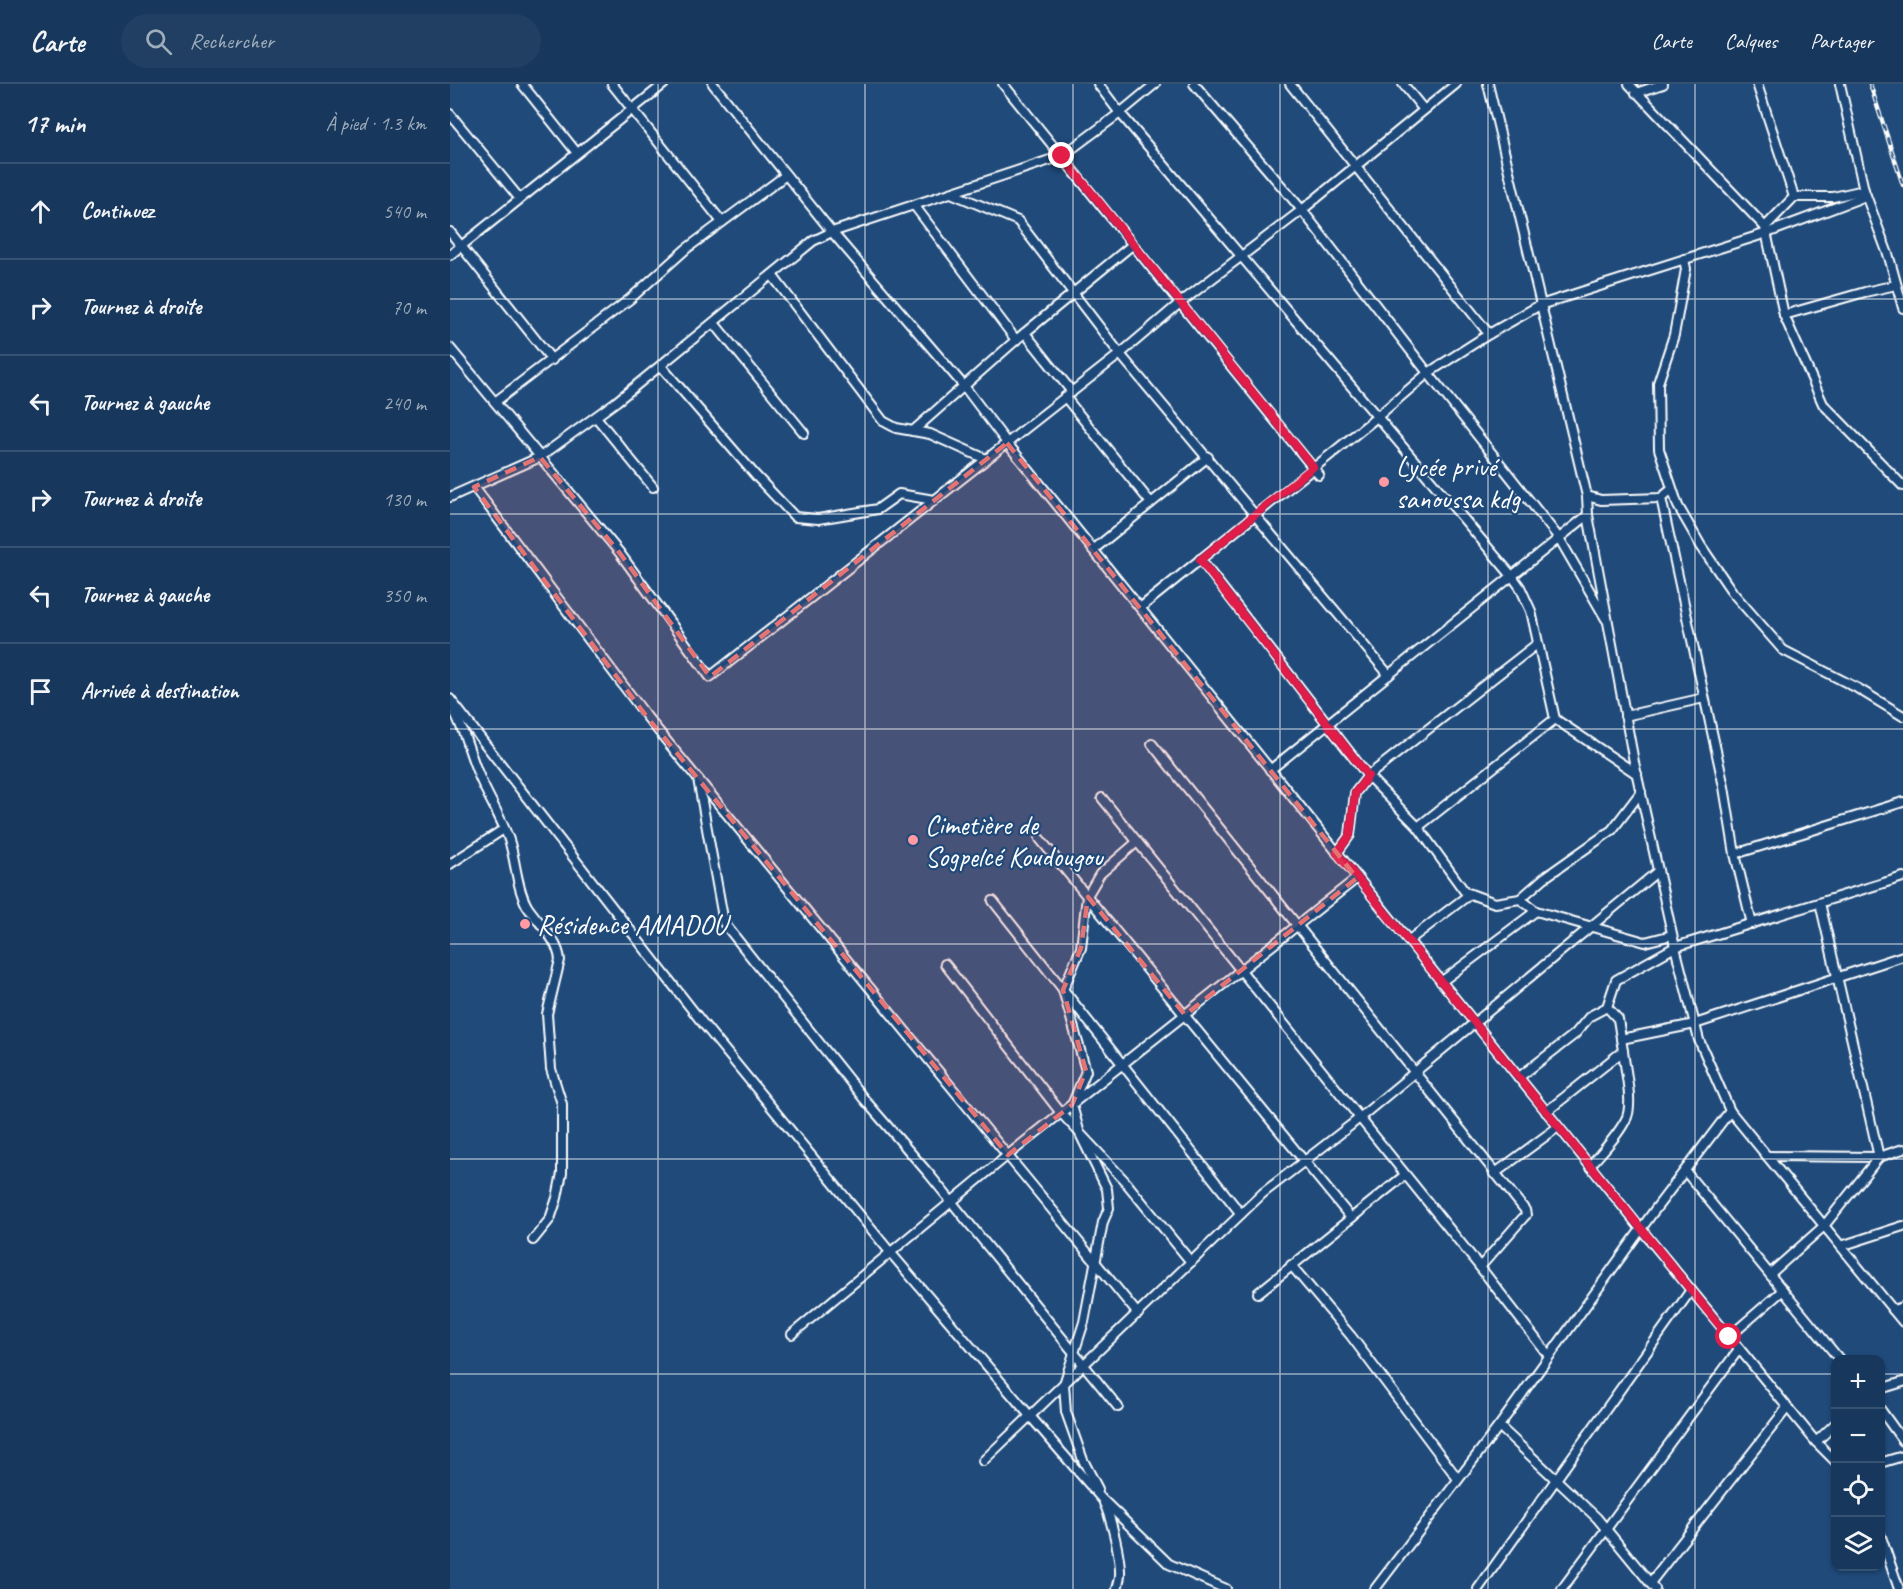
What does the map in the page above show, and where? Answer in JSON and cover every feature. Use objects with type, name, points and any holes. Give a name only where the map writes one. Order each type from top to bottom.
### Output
[{"type":"street","points":[[522,84],[577,153]]},
{"type":"street","points":[[612,84],[722,222]]},
{"type":"street","points":[[450,255],[664,84]]},
{"type":"street","points":[[713,84],[832,232],[964,386],[1007,443],[1518,1078],[1787,1408],[1831,1457]]},
{"type":"street","points":[[1004,84],[1319,475]]},
{"type":"street","points":[[1098,84],[1241,257],[1520,586],[1531,611],[1555,719],[1637,774]]},
{"type":"street","points":[[450,497],[540,457],[661,366],[813,241],[832,232],[1062,156],[1155,84]]},
{"type":"street","points":[[1194,84],[1302,210],[1559,538],[1610,625]]},
{"type":"street","points":[[1290,84],[1489,334]]},
{"type":"street","points":[[1403,84],[1424,110]]},
{"type":"street","points":[[450,348],[619,552],[710,677],[1069,395],[1180,303],[1302,210],[1456,84]]},
{"type":"street","points":[[1488,84],[1587,496],[1588,515],[1625,716],[1672,935],[1699,1040],[1730,1111],[1903,1322]]},
{"type":"street","points":[[1629,84],[1766,230],[1784,315],[1823,404],[1903,486]]},
{"type":"street","points":[[1636,93],[1663,84]]},
{"type":"street","points":[[1757,84],[1794,197]]},
{"type":"street","points":[[1840,84],[1865,193],[1889,257],[1903,308]]},
{"type":"street","points":[[450,114],[520,199]]},
{"type":"street","points":[[495,402],[630,299],[686,249],[786,175]]},
{"type":"street","points":[[951,193],[1018,221],[1120,354],[1389,675]]},
{"type":"street","points":[[1766,230],[1794,197],[1865,193]]},
{"type":"street","points":[[1140,608],[1377,417],[1428,373],[1489,334],[1540,305],[1684,259],[1865,193]]},
{"type":"street","points":[[914,205],[1016,340]]},
{"type":"street","points":[[450,232],[552,360]]},
{"type":"street","points":[[913,431],[1024,333],[1132,244]]},
{"type":"street","points":[[1684,259],[1686,269],[1674,335],[1658,383],[1659,449],[1678,506],[1701,546],[1733,593],[1783,650],[1857,688],[1903,716]]},
{"type":"street","points":[[772,275],[883,421],[896,428],[930,434],[987,459]]},
{"type":"street","points":[[1784,315],[1865,291],[1896,285]]},
{"type":"street","points":[[714,323],[804,432]]},
{"type":"street","points":[[1024,333],[1151,503]]},
{"type":"street","points":[[661,366],[756,476],[795,517],[818,519],[878,509],[899,494],[934,500]]},
{"type":"street","points":[[596,417],[653,487]]},
{"type":"street","points":[[1093,550],[1208,457]]},
{"type":"street","points":[[474,487],[647,717],[1138,1314]]},
{"type":"street","points":[[1587,496],[1601,500],[1661,498],[1672,489]]},
{"type":"street","points":[[1661,498],[1724,787],[1735,854],[1752,924]]},
{"type":"street","points":[[1270,770],[1588,515]]},
{"type":"street","points":[[1200,560],[1368,776],[1418,827],[1465,892],[1495,903],[1520,899],[1544,878],[1612,830],[1641,792]]},
{"type":"street","points":[[1337,853],[1350,835],[1355,793],[1368,776],[1538,644]]},
{"type":"street","points":[[1625,716],[1704,698]]},
{"type":"street","points":[[450,701],[479,776],[515,857],[521,892],[559,953],[560,960],[547,1014],[551,1069],[562,1104],[562,1173],[550,1219],[533,1240]]},
{"type":"street","points":[[450,701],[702,1021],[890,1252],[1102,1499],[1169,1564],[1226,1589]]},
{"type":"street","points":[[1418,827],[1555,719]]},
{"type":"street","points":[[1152,744],[1525,1210],[1526,1215],[1480,1268]]},
{"type":"street","points":[[698,778],[724,923],[864,1099],[1118,1407]]},
{"type":"street","points":[[1102,798],[1549,1356]]},
{"type":"street","points":[[1735,854],[1903,802]]},
{"type":"street","points":[[450,864],[504,829]]},
{"type":"street","points":[[1040,839],[1351,1218]]},
{"type":"street","points":[[1117,1589],[1120,1575],[1108,1511],[1083,1460],[1066,1412],[1064,1384],[1084,1322],[1102,1222],[1108,1209],[1107,1189],[1080,1134],[1072,1105],[1086,1071],[1063,990],[1081,948],[1087,896],[1100,874],[1137,842]]},
{"type":"street","points":[[983,1461],[1263,1193],[1359,1118],[1658,871]]},
{"type":"street","points":[[1518,1078],[1575,1034],[1590,1016],[1607,1007],[1616,980],[1675,947],[1903,877]]},
{"type":"street","points":[[792,1334],[1008,1155],[1357,878]]},
{"type":"street","points":[[1408,941],[1470,894]]},
{"type":"street","points":[[1520,899],[1536,911],[1645,942],[1672,935]]},
{"type":"street","points":[[993,901],[1241,1214]]},
{"type":"street","points":[[1820,903],[1879,1157]]},
{"type":"street","points":[[1442,982],[1536,911]]},
{"type":"street","points":[[1621,1039],[1695,1024],[1903,956]]},
{"type":"street","points":[[945,964],[1061,1113],[1124,1180],[1191,1262]]},
{"type":"street","points":[[1590,1166],[1616,1135],[1627,1116],[1629,1104],[1618,1019],[1607,1007]]},
{"type":"street","points":[[1546,1112],[1623,1051]]},
{"type":"street","points":[[1375,1589],[1499,1426],[1641,1229],[1730,1111]]},
{"type":"street","points":[[1494,1174],[1558,1127]]},
{"type":"street","points":[[1767,1156],[1879,1157],[1903,1149]]},
{"type":"street","points":[[1770,1274],[1824,1226],[1879,1157]]},
{"type":"street","points":[[1685,1171],[1837,1355]]},
{"type":"street","points":[[1258,1293],[1405,1175]]},
{"type":"street","points":[[1841,1246],[1903,1226]]},
{"type":"street","points":[[1292,1265],[1351,1336],[1458,1479]]},
{"type":"street","points":[[1478,1589],[1691,1290]]},
{"type":"street","points":[[1729,1337],[1783,1290]]},
{"type":"street","points":[[1893,1310],[1903,1307]]},
{"type":"street","points":[[1562,1589],[1739,1349]]},
{"type":"street","points":[[1885,1388],[1903,1382]]},
{"type":"street","points":[[1499,1426],[1605,1528],[1652,1586],[1787,1408]]},
{"type":"street","points":[[1885,1415],[1903,1441]]},
{"type":"street","points":[[1816,1442],[1831,1428]]},
{"type":"street","points":[[1885,1462],[1903,1456]]},
{"type":"street","points":[[1885,1546],[1899,1589]]},
{"type":"highlighted area","points":[[1007,443],[1357,878],[1185,1015],[1088,897],[1081,948],[1063,990],[1086,1071],[1072,1105],[1008,1155],[647,717],[474,487],[540,457],[619,552],[710,677]]},
{"type":"railway","points":[[1870,84],[1903,185]]},
{"type":"place","name":"Lycée privé sanoussa kdg","points":[[1384,482]]},
{"type":"place","name":"Cimetière de Sogpelcé Koudougou","points":[[913,840]]},
{"type":"place","name":"Résidence AMADOU","points":[[525,924]]},
{"type":"route","points":[[1062,156],[1313,467],[1200,560],[1368,776],[1355,793],[1350,835],[1337,853],[1729,1337]]}]
